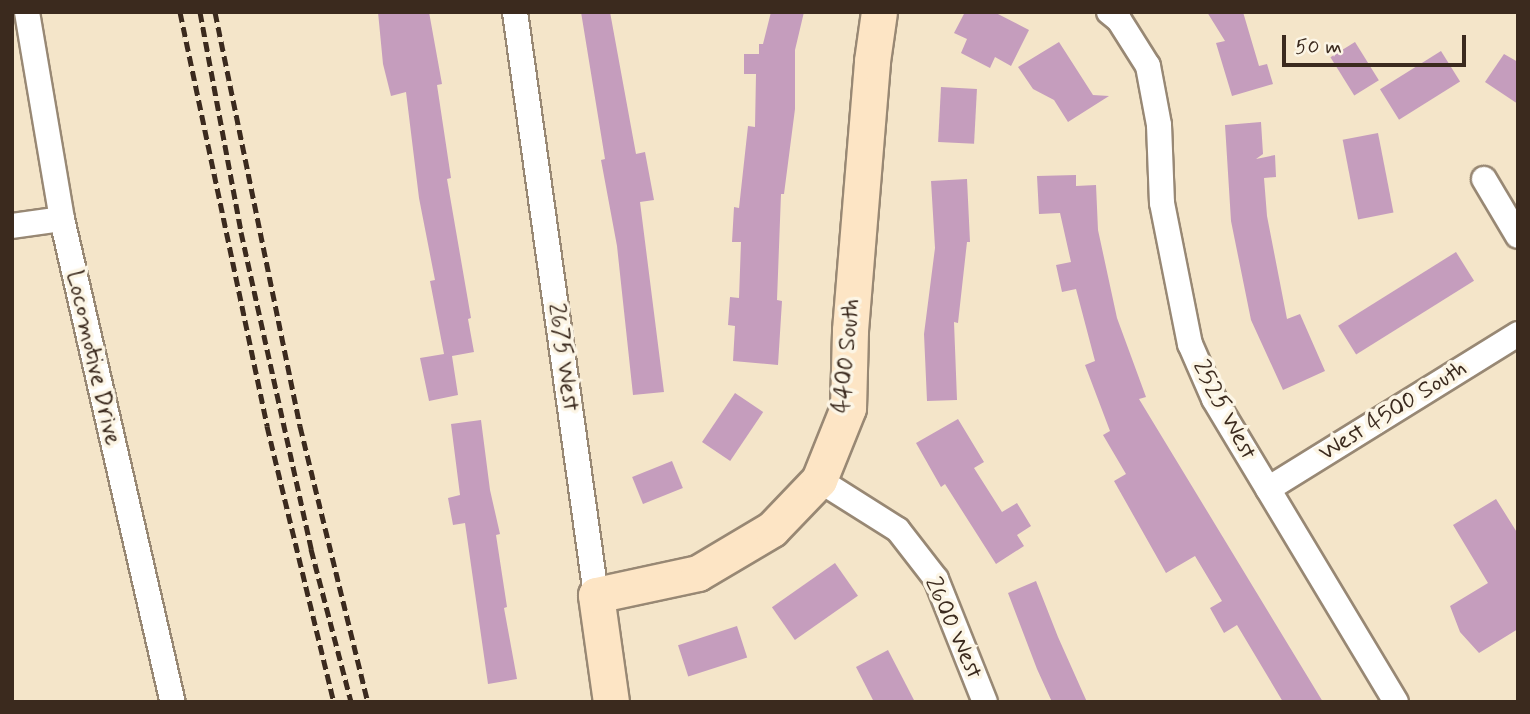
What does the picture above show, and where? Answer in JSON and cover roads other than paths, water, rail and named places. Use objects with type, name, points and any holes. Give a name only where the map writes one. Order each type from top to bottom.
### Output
[{"type":"street","name":"Locomotive Drive","points":[[27,12],[62,219],[173,702]]},
{"type":"street","name":"2675 West","points":[[514,12],[611,702]]},
{"type":"street","name":"4400 South","points":[[596,596],[698,573],[772,528],[819,480],[848,408],[852,303],[879,12]]},
{"type":"street","name":"2525 West","points":[[1110,12],[1119,20],[1148,66],[1159,125],[1163,203],[1190,344],[1214,399],[1396,702]]},
{"type":"street","points":[[1484,179],[1518,236]]},
{"type":"street","points":[[12,226],[62,219]]},
{"type":"street","name":"West 4500 South","points":[[1268,489],[1518,334]]},
{"type":"street","name":"2600 West","points":[[819,480],[898,530],[936,579],[985,702]]},
{"type":"railway","points":[[180,12],[267,426],[334,702]]},
{"type":"railway","points":[[200,12],[241,232],[311,549],[351,702]]},
{"type":"railway","points":[[215,12],[300,426],[368,702]]}]
